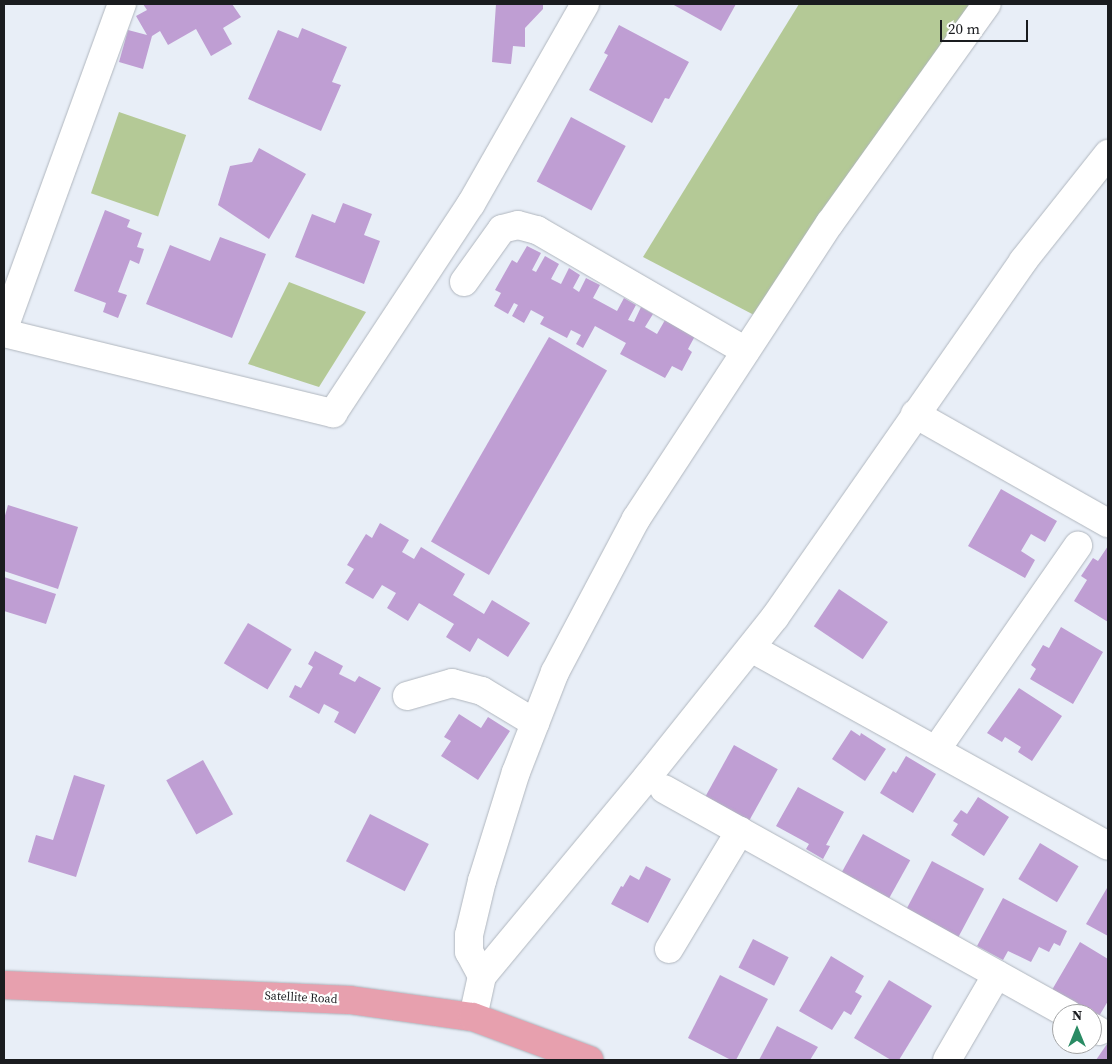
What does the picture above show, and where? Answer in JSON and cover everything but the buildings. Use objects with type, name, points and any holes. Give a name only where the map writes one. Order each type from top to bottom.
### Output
[{"type":"main road","name":"Satellite Road","points":[[4,985],[350,1000],[473,1017],[589,1060]]},
{"type":"street","points":[[4,328],[122,4]]},
{"type":"street","points":[[4,334],[333,413],[471,204],[585,4]]},
{"type":"street","points":[[482,976],[469,952],[469,935],[482,881],[516,772],[555,672],[636,519],[830,224],[987,4]]},
{"type":"street","points":[[473,1017],[482,976],[653,769],[775,617],[1023,261],[1108,154]]},
{"type":"street","points":[[464,282],[502,229],[518,225],[537,230],[746,351]]},
{"type":"street","points":[[915,414],[1108,523]]},
{"type":"street","points":[[936,750],[1078,546]]},
{"type":"street","points":[[751,648],[936,750],[1106,839]]},
{"type":"street","points":[[407,696],[452,683],[482,691],[535,723]]},
{"type":"street","points":[[664,789],[1052,1005]]},
{"type":"street","points":[[669,949],[740,831]]},
{"type":"street","points":[[948,1060],[997,974]]},
{"type":"green space","points":[[799,4],[974,4],[754,315],[643,257]]},
{"type":"green space","points":[[119,112],[186,135],[158,216],[91,193]]},
{"type":"green space","points":[[289,282],[366,312],[319,387],[248,364]]}]
